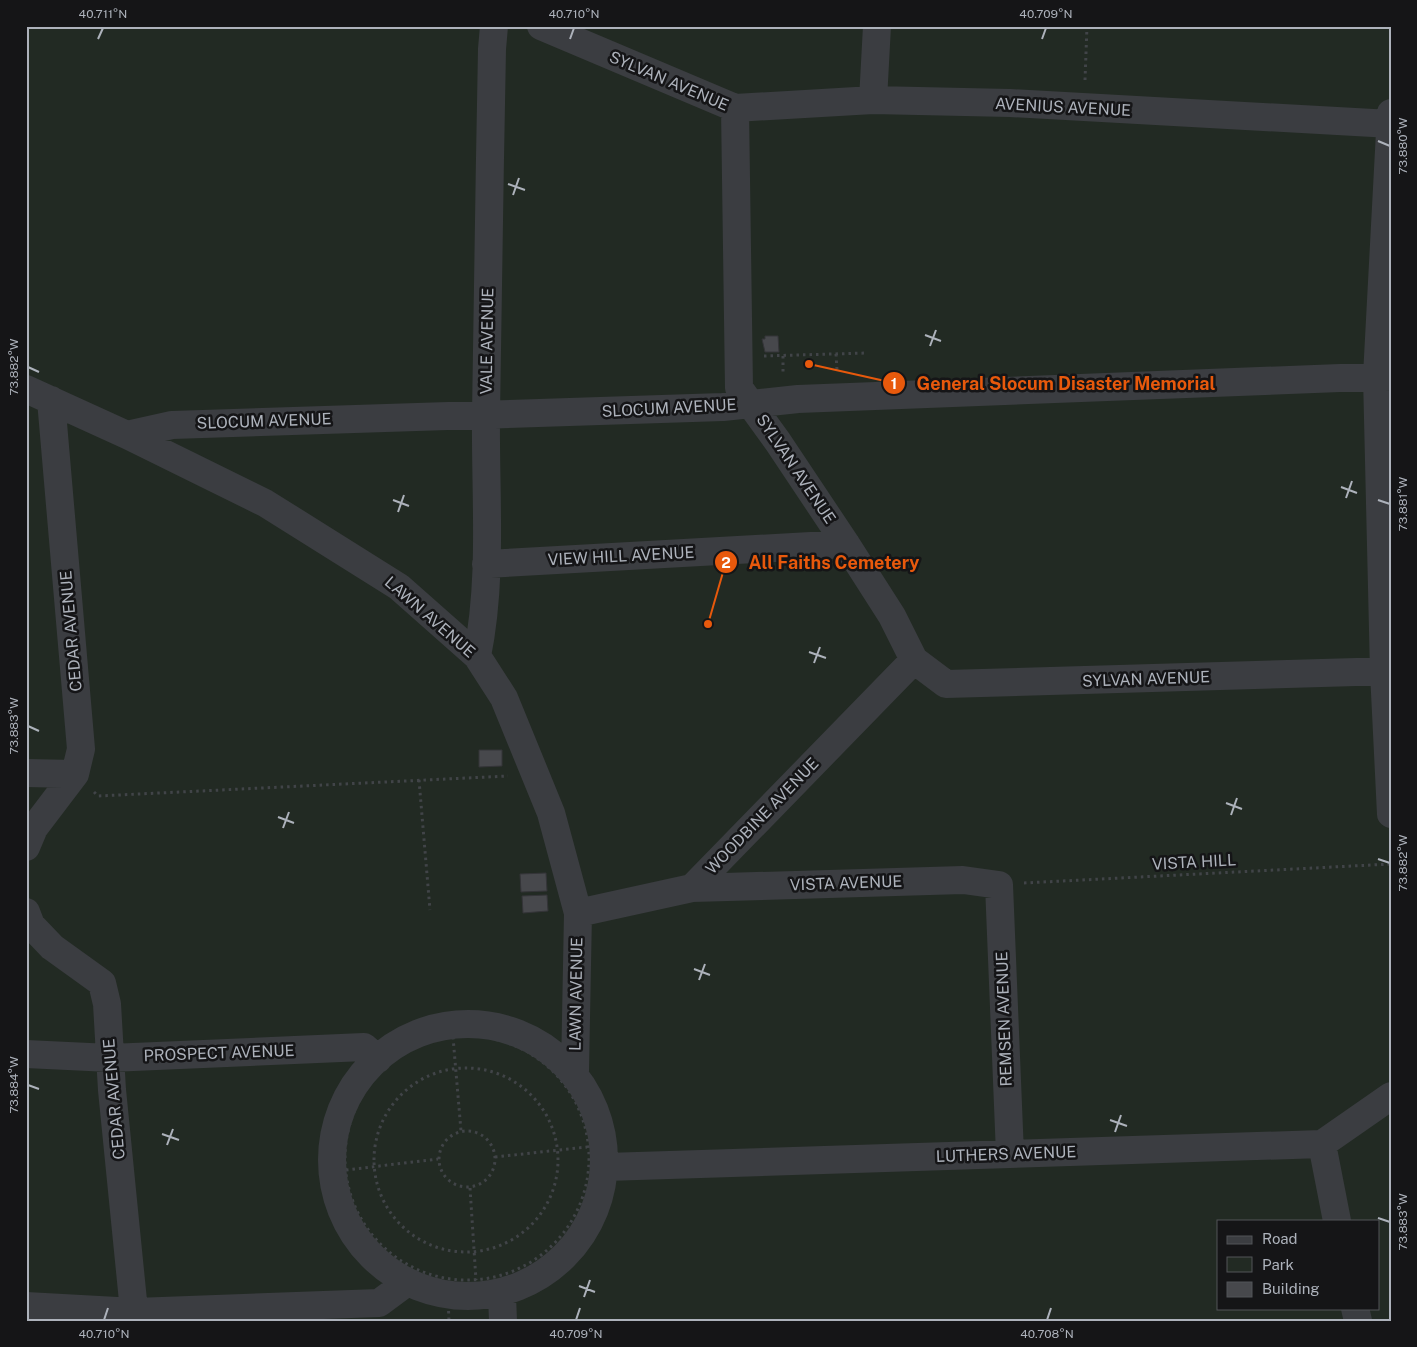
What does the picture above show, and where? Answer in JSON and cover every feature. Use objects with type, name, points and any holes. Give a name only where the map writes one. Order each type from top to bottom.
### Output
[{"type":"lane","name":"VALE AVENUE","points":[[477,656],[483,626],[486,564],[486,415],[492,49],[494,26]]},
{"type":"lane","name":"SYLVAN AVENUE","points":[[541,26],[735,108],[739,388],[846,544],[892,616],[914,660],[946,684],[1387,672]]},
{"type":"lane","points":[[873,100],[876,26]]},
{"type":"lane","name":"AVENIUS AVENUE","points":[[735,108],[873,100],[1010,103],[1390,124]]},
{"type":"lane","points":[[1391,113],[1384,376],[1387,672],[1391,814]]},
{"type":"lane","name":"SLOCUM AVENUE","points":[[127,435],[172,425],[486,415],[750,404],[798,399],[1384,376]]},
{"type":"lane","name":"LAWN AVENUE","points":[[26,388],[127,435],[264,503],[399,587],[477,656],[504,698],[551,813],[578,913],[575,1071]]},
{"type":"lane","name":"CEDAR AVENUE","points":[[26,847],[34,828],[75,774],[81,748],[51,400]]},
{"type":"lane","name":"VIEW HILL AVENUE","points":[[486,564],[846,544]]},
{"type":"lane","name":"WOODBINE AVENUE","points":[[578,913],[692,888],[914,660]]},
{"type":"lane","points":[[26,773],[75,774]]},
{"type":"lane","name":"VISTA AVENUE","points":[[692,888],[963,880],[999,885]]},
{"type":"lane","name":"REMSEN AVENUE","points":[[999,885],[1010,1154]]},
{"type":"lane","name":"CEDAR AVENUE","points":[[26,912],[31,925],[52,947],[102,982],[108,1004],[110,1058],[135,1316]]},
{"type":"lane","points":[[485,1024],[519,1031],[549,1047],[575,1071],[596,1108],[604,1133],[598,1157],[596,1210],[573,1247],[539,1274],[502,1308],[448,1310],[370,1258],[345,1223],[332,1181],[332,1138],[347,1097],[378,1059],[410,1038],[450,1025],[485,1024]]},
{"type":"lane","name":"PROSPECT AVENUE","points":[[26,1054],[110,1058],[364,1047],[378,1059]]},
{"type":"lane","points":[[1338,1220],[1322,1144],[1391,1096]]},
{"type":"lane","name":"LUTHERS AVENUE","points":[[598,1157],[1010,1154],[1322,1144]]},
{"type":"lane","points":[[26,1306],[135,1316],[379,1303],[406,1283]]},
{"type":"path","points":[[1084,108],[1087,26]]},
{"type":"path","points":[[759,356],[866,353]]},
{"type":"path","points":[[75,774],[98,796],[535,775]]},
{"type":"path","points":[[419,780],[430,910]]},
{"type":"path","name":"VISTA HILL","points":[[999,885],[1391,864]]},
{"type":"path","points":[[471,1035],[501,1040],[529,1052],[553,1070],[572,1093],[598,1157],[579,1210],[563,1235],[541,1256],[515,1271],[486,1280],[452,1280],[419,1272],[390,1254],[367,1229],[352,1199],[346,1170],[347,1132],[359,1100],[379,1072],[406,1051],[437,1039],[471,1035]]},
{"type":"path","points":[[453,1037],[461,1131]]},
{"type":"path","points":[[456,1068],[480,1069],[503,1076],[524,1088],[540,1106],[552,1127],[558,1150],[557,1171],[552,1191],[543,1210],[530,1226],[513,1239],[494,1247],[474,1252],[450,1251],[427,1243],[406,1230],[390,1212],[383,1198],[374,1167],[376,1139],[387,1113],[405,1091],[428,1076],[456,1068]]},
{"type":"path","points":[[461,1131],[476,1132],[483,1136],[489,1142],[495,1157],[493,1171],[489,1178],[483,1183],[470,1188],[462,1188],[447,1181],[439,1167],[438,1160],[442,1145],[453,1134],[461,1131]]},
{"type":"path","points":[[495,1157],[558,1150],[598,1157]]},
{"type":"path","points":[[346,1170],[438,1160]]},
{"type":"path","points":[[470,1188],[476,1280]]},
{"type":"green space","points":[[26,26],[1391,26],[1391,1321],[26,1321]]},
{"type":"building","points":[[765,336],[778,336],[779,352],[765,352],[762,339],[765,339]]},
{"type":"building","points":[[479,750],[502,750],[502,766],[479,767]]},
{"type":"building","points":[[546,873],[547,891],[521,892],[520,874]]},
{"type":"building","points":[[547,895],[548,911],[523,913],[522,896]]},
{"type":"place","name":"General Slocum Disaster Memorial","points":[[809,364]]},
{"type":"place","name":"All Faiths Cemetery","points":[[708,624]]}]
